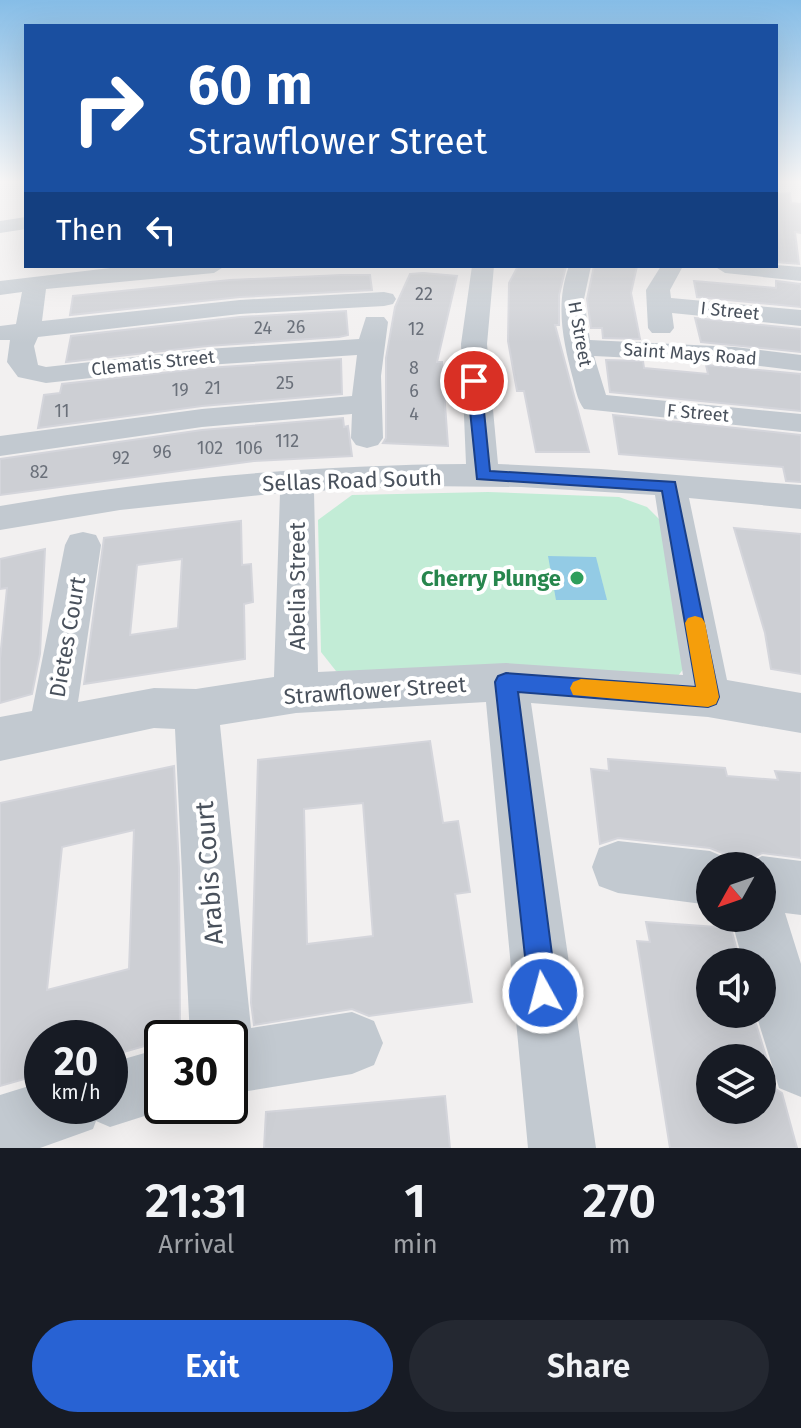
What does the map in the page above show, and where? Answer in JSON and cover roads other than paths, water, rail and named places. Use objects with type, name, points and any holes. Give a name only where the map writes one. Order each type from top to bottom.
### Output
[{"type":"street","points":[[0,288],[194,268]]},
{"type":"street","points":[[483,268],[475,302],[472,350],[483,475]]},
{"type":"street","name":"H Street","points":[[579,268],[571,305],[594,403]]},
{"type":"street","points":[[662,351],[658,290],[671,268]]},
{"type":"street","points":[[744,268],[801,274]]},
{"type":"street","name":"Clematis Street","points":[[35,284],[28,329],[21,346],[21,362],[28,371],[46,375],[207,357],[370,346]]},
{"type":"street","points":[[0,334],[388,287],[370,346],[367,438]]},
{"type":"street","name":"I Street","points":[[659,304],[801,318]]},
{"type":"street","name":"Saint Mays Road","points":[[579,347],[735,355],[801,363]]},
{"type":"street","name":"F Street","points":[[594,403],[801,423]]},
{"type":"street","points":[[0,446],[202,418],[368,404]]},
{"type":"street","name":"Sellas Road South","points":[[0,518],[143,494],[297,479],[483,475],[801,497]]},
{"type":"street","name":"Abelia Street","points":[[296,693],[297,479]]},
{"type":"street","points":[[670,486],[708,697]]},
{"type":"street","name":"Dietes Court","points":[[51,729],[83,545]]},
{"type":"street","points":[[506,682],[562,1148]]},
{"type":"street","name":"Strawflower Street","points":[[0,739],[154,708],[196,709],[296,693],[383,686],[506,682],[708,697],[801,713]]},
{"type":"street","name":"Arabis Court","points":[[196,709],[220,1020]]},
{"type":"street","points":[[618,867],[696,876]]},
{"type":"street","points":[[776,885],[801,888]]},
{"type":"street","points":[[763,932],[799,1050]]},
{"type":"street","points":[[248,1060],[352,1043]]},
{"type":"street","points":[[0,1128],[24,1120]]},
{"type":"water","name":"Cherry Plunge","points":[[548,556],[596,557],[607,600],[556,600]]},
{"type":"place","name":"Cherry Plunge","points":[[577,578]]}]
